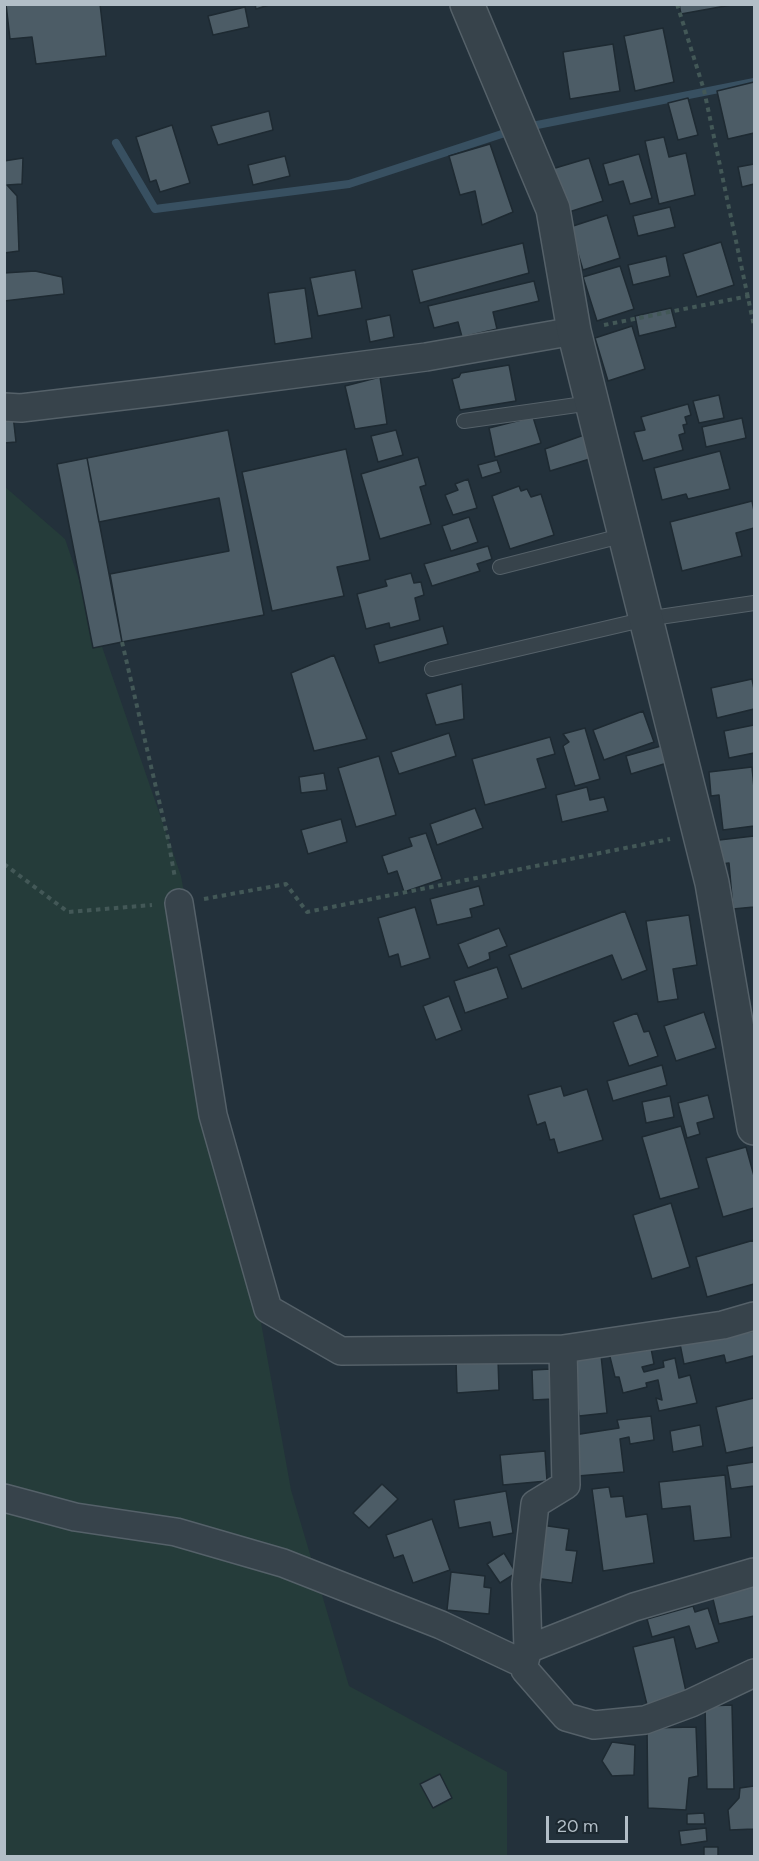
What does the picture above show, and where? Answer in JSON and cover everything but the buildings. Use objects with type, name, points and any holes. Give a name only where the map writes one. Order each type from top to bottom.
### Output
[{"type":"street","points":[[467,4],[553,209],[574,331],[712,883],[754,1128]]},
{"type":"street","points":[[4,407],[21,408],[379,363],[574,331]]},
{"type":"street","points":[[179,903],[213,1116],[268,1309],[341,1351],[563,1348],[723,1325],[754,1316]]},
{"type":"street","points":[[563,1348],[566,1485],[535,1504],[526,1584],[525,1670],[566,1717],[594,1725],[645,1720],[691,1703],[754,1673]]},
{"type":"street","points":[[4,1498],[75,1516],[176,1532],[283,1563],[526,1657],[634,1607],[754,1572]]},
{"type":"lane","points":[[464,421],[591,403]]},
{"type":"lane","points":[[500,567],[625,535]]},
{"type":"lane","points":[[432,669],[646,619],[754,603]]},
{"type":"path","points":[[677,4],[704,90],[752,295],[754,326]]},
{"type":"path","points":[[574,331],[752,295]]},
{"type":"path","points":[[122,642],[168,839],[179,903]]},
{"type":"path","points":[[4,864],[68,912],[179,903],[286,884],[307,912],[700,833]]},
{"type":"green space","points":[[4,486],[65,539],[181,876],[291,1490],[349,1686],[507,1772],[507,1856],[5,1856]]},
{"type":"waterway","points":[[527,127],[754,82]]},
{"type":"waterway","points":[[116,143],[155,209],[349,184],[514,130]]}]
